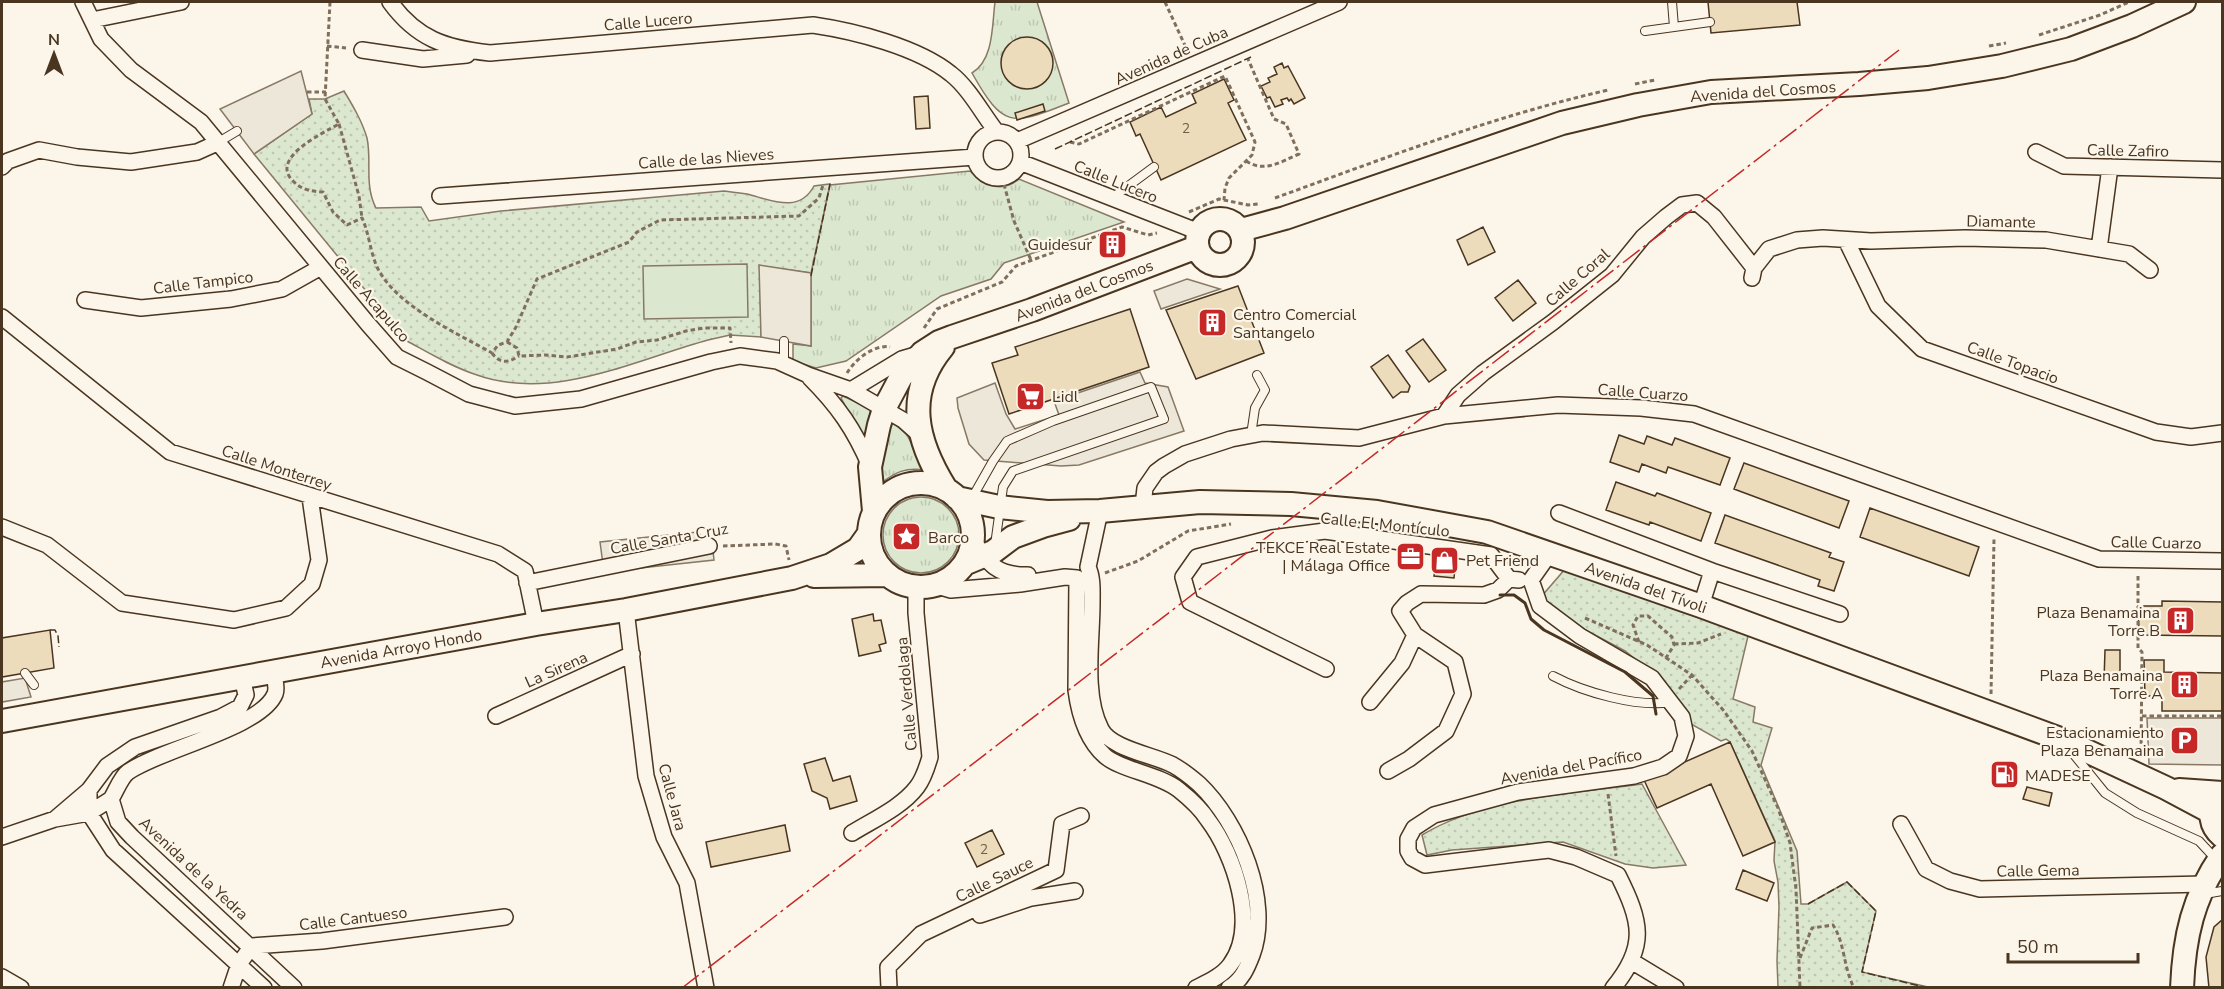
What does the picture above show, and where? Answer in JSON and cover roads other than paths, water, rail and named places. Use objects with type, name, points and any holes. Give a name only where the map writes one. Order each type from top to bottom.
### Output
[{"type":"main road","name":"Avenida del Cosmos","points":[[1241,230],[1276,222],[1562,123],[1638,105],[1711,92],[1905,80],[2002,66],[2071,49],[2132,26],[2184,2]]},
{"type":"main road","points":[[1224,219],[1232,222],[1241,230],[1244,240],[1243,249],[1231,263],[1223,266],[1210,263],[1202,257],[1198,240],[1208,222],[1224,219]]},
{"type":"main road","name":"Avenida del Cosmos","points":[[971,332],[1198,240]]},
{"type":"main road","points":[[874,511],[870,467],[875,438],[884,409],[901,377],[920,345],[971,332]]},
{"type":"main road","points":[[958,496],[926,483],[906,485],[888,495],[874,511],[868,536],[874,557],[887,575],[896,581],[925,586],[951,577],[981,556],[969,517],[958,496],[930,460],[921,436],[919,395],[927,369],[944,346],[971,332]]},
{"type":"main road","name":"Avenida del Tívoli","points":[[958,496],[999,507],[1047,512],[1100,511],[1200,502],[1291,504],[1377,512],[1487,532],[1701,606],[2062,740],[2166,788],[2215,847]]},
{"type":"main road","name":"Avenida del Tívoli","points":[[981,556],[1013,537],[1033,529],[1100,511]]},
{"type":"main road","name":"Avenida Arroyo Hondo","points":[[2,721],[536,624],[626,610],[796,577],[831,565],[858,549],[868,536]]},
{"type":"main road","name":"Avenida Arroyo Hondo","points":[[796,577],[887,575]]},
{"type":"main road","points":[[2182,987],[2183,953],[2190,920],[2215,847]]},
{"type":"street","name":"Calle Acapulco","points":[[83,2],[101,39],[131,70],[201,122],[397,357],[469,394],[515,406],[581,399],[740,356],[777,362],[808,375],[848,382],[903,420],[921,436]]},
{"type":"street","points":[[92,20],[181,2]]},
{"type":"street","name":"Calle Lucero","points":[[390,2],[402,18],[419,32],[441,44],[490,52],[813,25],[843,29],[923,57],[951,74],[996,131]]},
{"type":"street","name":"Avenida de Cuba","points":[[1017,141],[1339,2]]},
{"type":"street","points":[[362,50],[423,59],[490,52]]},
{"type":"street","points":[[996,131],[1012,136],[1017,141],[1021,150],[1020,162],[1012,174],[1002,177],[989,176],[982,172],[975,157],[975,148],[985,135],[996,131]]},
{"type":"street","points":[[2,167],[9,161],[39,150],[77,157],[131,162],[197,152],[217,143]]},
{"type":"street","name":"Calle Zafiro","points":[[2036,152],[2064,166],[2223,170]]},
{"type":"street","name":"Calle de las Nieves","points":[[440,196],[975,157]]},
{"type":"street","name":"Calle Lucero","points":[[1020,162],[1110,198],[1198,240]]},
{"type":"street","points":[[2099,249],[2110,167]]},
{"type":"street","name":"Calle Coral","points":[[1444,417],[1458,395],[1483,373],[1612,275],[1643,237],[1682,205],[1697,203],[1713,217],[1753,273]]},
{"type":"street","name":"Diamante","points":[[1753,273],[1769,249],[1797,240],[2046,240],[2129,254],[2150,270]]},
{"type":"street","name":"Calle Topacio","points":[[1846,240],[1878,306],[1922,349],[2156,432],[2191,437],[2223,433]]},
{"type":"street","name":"Calle Tampico","points":[[85,300],[141,308],[231,299],[282,289],[321,267]]},
{"type":"street","name":"Calle Monterrey","points":[[2,317],[171,452],[498,554],[525,571],[536,624]]},
{"type":"street","points":[[848,382],[902,359],[920,345]]},
{"type":"street","points":[[808,375],[834,402],[851,426],[870,467]]},
{"type":"street","name":"Calle Cuarzo","points":[[1143,506],[1145,488],[1156,472],[1164,466],[1185,454],[1251,435],[1263,433],[1359,438],[1444,417],[1558,405],[1641,408],[1694,414],[2099,559],[2223,561]]},
{"type":"street","points":[[2,527],[47,545],[122,603],[234,620],[286,608],[312,584],[320,560],[310,497]]},
{"type":"street","points":[[1100,511],[1088,567],[1091,574],[1092,595],[1090,692],[1102,731],[1112,741],[1174,765],[1199,784],[1230,824],[1247,862],[1258,907],[1256,938],[1243,975],[1235,986],[1222,972]]},
{"type":"street","points":[[1559,513],[1712,571],[1840,614]]},
{"type":"street","name":"Calle El Montículo","points":[[1326,669],[1190,602],[1183,578],[1197,557],[1272,538],[1325,531],[1491,555],[1509,579]]},
{"type":"street","name":"Calle Santa Cruz","points":[[527,583],[709,546]]},
{"type":"street","points":[[1388,771],[1409,759],[1446,731],[1463,694],[1455,662],[1415,635],[1400,611],[1407,603],[1421,594],[1484,595],[1498,590],[1509,579],[1531,580],[1550,553]]},
{"type":"street","points":[[981,556],[1012,575],[1088,567]]},
{"type":"street","points":[[1701,606],[1712,571]]},
{"type":"street","points":[[925,586],[951,590],[1074,576],[1077,578],[1076,690],[1078,707],[1091,737],[1107,757],[1179,790],[1208,818],[1233,868],[1241,898],[1242,934],[1233,961],[1222,972],[1196,987]]},
{"type":"street","name":"Avenida del Pacífico","points":[[1531,580],[1540,606],[1580,636],[1652,678],[1682,717],[1686,736],[1679,756],[1663,767],[1634,776],[1518,792],[1434,815],[1414,828],[1408,839],[1408,851],[1412,858],[1425,865],[1549,850],[1576,856],[1618,875],[1636,915],[1638,929],[1632,962]]},
{"type":"street","name":"Calle Verdolaga","points":[[852,833],[894,807],[917,788],[926,771],[930,757],[916,613],[925,586]]},
{"type":"street","name":"Calle Jara","points":[[626,610],[646,776],[664,837],[687,883],[702,985]]},
{"type":"street","points":[[1370,702],[1402,663],[1415,635]]},
{"type":"street","name":"La Sirena","points":[[496,716],[632,654]]},
{"type":"street","points":[[2,837],[55,819],[89,813],[111,799],[126,773],[180,746],[231,728],[268,705],[275,694],[273,671]]},
{"type":"street","points":[[55,819],[89,790],[107,766],[135,747],[221,717],[240,707],[246,695],[242,677]]},
{"type":"street","points":[[89,790],[89,813],[113,850],[264,987]]},
{"type":"street","name":"Avenida de la Yedra","points":[[111,799],[118,822],[294,987]]},
{"type":"street","name":"Calle Sauce","points":[[889,987],[888,968],[921,934],[1056,870],[1062,824],[1081,816]]},
{"type":"street","name":"Calle Gema","points":[[1901,824],[1926,869],[1950,881],[1980,889],[2215,847]]},
{"type":"street","name":"Calle Sauce","points":[[921,934],[1031,898],[1075,891]]},
{"type":"street","name":"Calle Cantueso","points":[[252,946],[322,941],[505,916]]},
{"type":"street","points":[[231,987],[239,964],[252,946]]},
{"type":"street","points":[[1613,987],[1632,962],[1676,987]]},
{"type":"street","points":[[2,977],[21,987]]},
{"type":"lane","points":[[1672,2],[1674,27]]},
{"type":"lane","points":[[1645,32],[1710,22]]},
{"type":"lane","points":[[217,143],[237,131]]},
{"type":"lane","points":[[1110,198],[1154,167]]},
{"type":"lane","points":[[784,341],[784,365]]},
{"type":"lane","points":[[1251,435],[1255,408],[1265,390],[1257,375]]},
{"type":"lane","points":[[958,496],[1007,441],[1053,421],[1151,387],[1164,419],[1013,471],[1003,487],[999,507],[981,556]]},
{"type":"lane","points":[[25,673],[34,685]]},
{"type":"lane","points":[[1553,676],[1587,691],[1656,705],[1672,702]]},
{"type":"lane","points":[[2062,740],[2104,794],[2136,813],[2215,847]]},
{"type":"place","name":"Guidesur","points":[[1113,244]]},
{"type":"place","name":"Centro Comercial Santangelo","points":[[1212,323]]},
{"type":"place","name":"Lidl","points":[[1031,396]]},
{"type":"place","name":"Barco","points":[[907,537]]},
{"type":"place","name":"TEKCE Real Estate | Málaga Office","points":[[1411,556]]},
{"type":"place","name":"Pet Friend","points":[[1445,560]]},
{"type":"place","name":"Plaza Benamaina Torre B","points":[[2181,621]]},
{"type":"place","name":"Plaza Benamaina Torre A","points":[[2184,684]]},
{"type":"place","name":"Estacionamiento Plaza Benamaina","points":[[2185,741]]},
{"type":"place","name":"MADESE","points":[[2004,775]]}]
